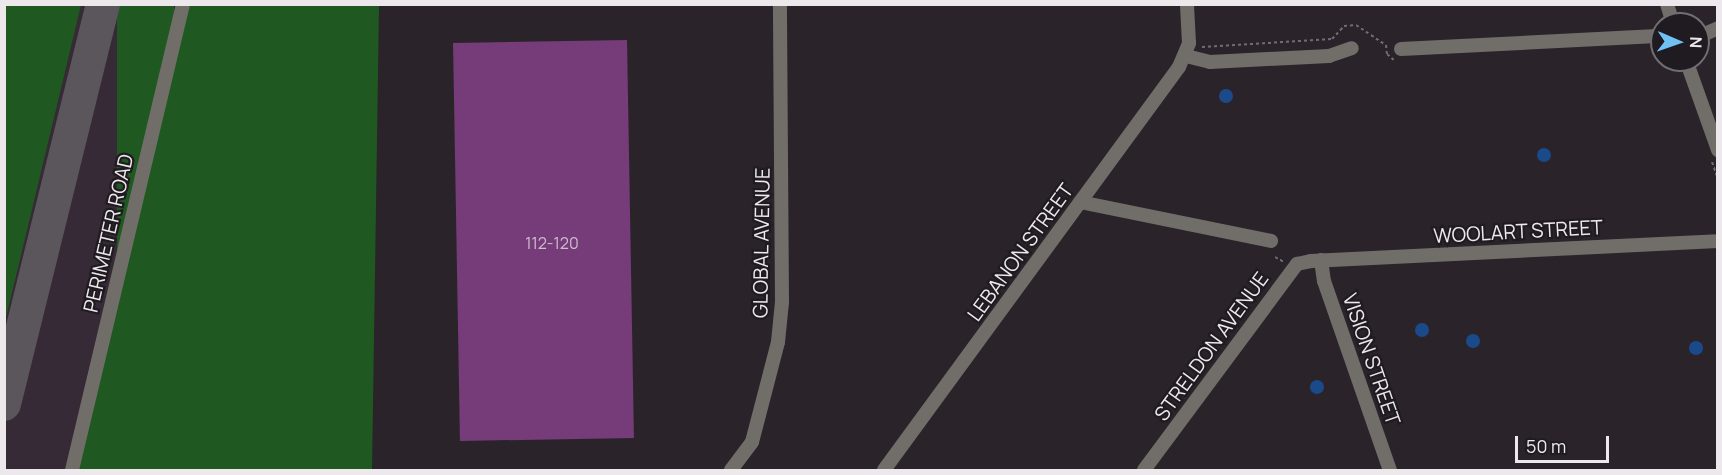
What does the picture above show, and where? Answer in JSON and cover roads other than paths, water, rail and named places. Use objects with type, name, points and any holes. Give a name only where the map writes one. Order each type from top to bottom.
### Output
[{"type":"street","name":"PERIMETER ROAD","points":[[72,471],[183,4]]},
{"type":"street","name":"GLOBAL AVENUE","points":[[731,471],[752,442],[778,342],[782,302],[780,4]]},
{"type":"street","points":[[1188,4],[1191,58],[1329,56],[1352,48]]},
{"type":"street","points":[[1402,56],[1650,37]]},
{"type":"street","name":"LEBANON STREET","points":[[884,471],[1080,202],[1191,58]]},
{"type":"street","points":[[1690,72],[1718,150]]},
{"type":"street","points":[[1080,202],[1271,241]]},
{"type":"street","name":"WOOLART STREET","points":[[1321,260],[1718,241]]},
{"type":"street","name":"STRELDON AVENUE","points":[[1144,471],[1286,276],[1298,264],[1321,260]]},
{"type":"street","name":"VISION STREET","points":[[1321,260],[1324,281],[1390,471]]},
{"type":"water","points":[[1226,89],[1231,91],[1233,96],[1231,101],[1226,103],[1221,101],[1219,96],[1221,91]]},
{"type":"water","points":[[1544,148],[1549,150],[1551,155],[1549,160],[1544,162],[1539,160],[1537,155],[1539,150]]},
{"type":"water","points":[[1422,323],[1427,325],[1429,330],[1427,335],[1422,337],[1417,335],[1415,330],[1417,325]]},
{"type":"water","points":[[1473,334],[1478,336],[1480,341],[1478,346],[1473,348],[1468,346],[1466,341],[1468,336]]},
{"type":"water","points":[[1696,341],[1701,343],[1703,348],[1701,353],[1696,355],[1691,353],[1689,348],[1691,343]]},
{"type":"water","points":[[1317,380],[1322,382],[1324,387],[1322,392],[1317,394],[1312,392],[1310,387],[1312,382]]}]
